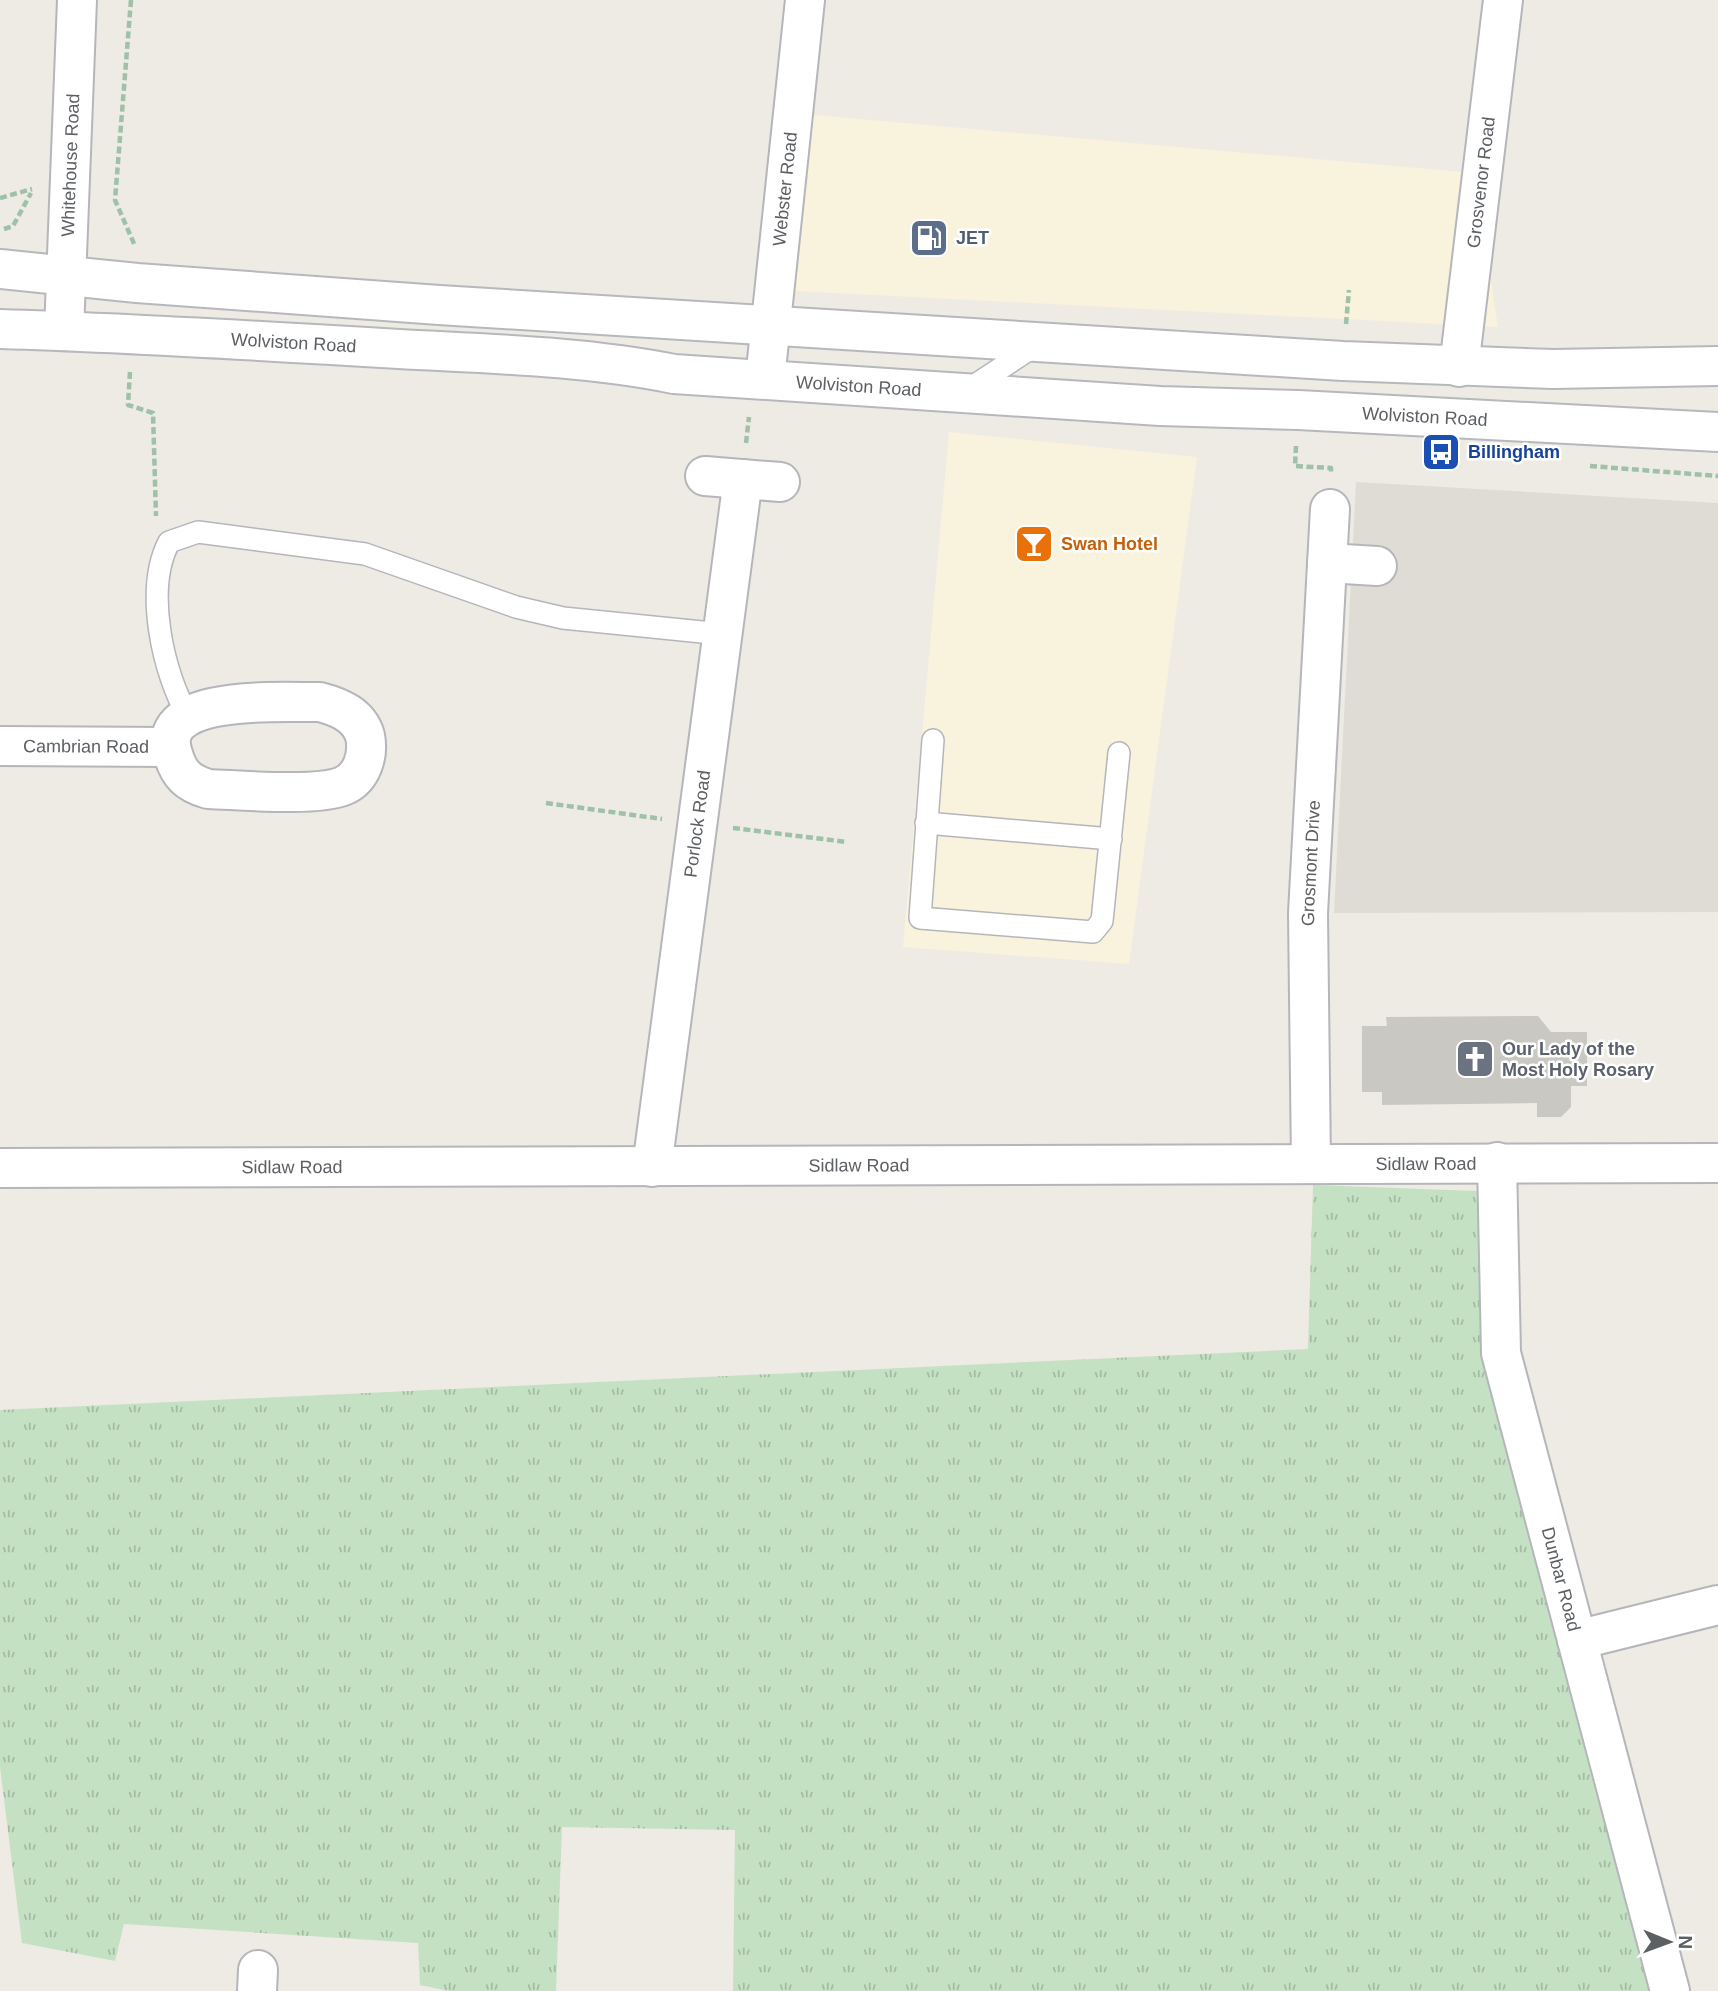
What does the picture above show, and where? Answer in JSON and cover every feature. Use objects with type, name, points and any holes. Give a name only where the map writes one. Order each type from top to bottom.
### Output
[{"type":"street","name":"Whitehouse Road","points":[[64,331],[77,0]]},
{"type":"street","name":"Webster Road","points":[[759,379],[769,325],[804,0]]},
{"type":"street","name":"Grosvenor Road","points":[[1454,419],[1503,0]]},
{"type":"street","points":[[0,269],[137,283],[1459,367],[1553,369],[1718,366]]},
{"type":"street","name":"Wolviston Road","points":[[0,329],[133,333],[500,355],[632,365],[674,374],[1160,407],[1298,410],[1718,432]]},
{"type":"street","points":[[705,476],[761,481]]},
{"type":"street","name":"Porlock Road","points":[[652,1167],[722,634],[761,481]]},
{"type":"street","name":"Grosmont Drive","points":[[1311,1164],[1308,913],[1330,509]]},
{"type":"street","points":[[1327,563],[1377,566]]},
{"type":"street","name":"Cambrian Road","points":[[0,746],[179,732]]},
{"type":"street","name":"Dunbar Road","points":[[1497,1162],[1501,1353],[1670,1991]]},
{"type":"street","name":"Sidlaw Road","points":[[0,1168],[1718,1163]]},
{"type":"street","points":[[1577,1640],[1718,1605]]},
{"type":"lane","points":[[962,393],[1041,342]]},
{"type":"lane","points":[[179,732],[160,616],[158,578],[162,555],[169,542],[198,532],[365,554],[516,607],[563,618],[722,634]]},
{"type":"lane","points":[[933,740],[919,914],[924,920],[1093,932],[1102,921],[1119,753]]},
{"type":"lane","points":[[926,823],[1111,839]]},
{"type":"path","points":[[131,0],[115,200],[139,255],[137,283]]},
{"type":"path","points":[[0,198],[33,189]]},
{"type":"path","points":[[133,333],[128,405],[153,413],[156,516],[169,542]]},
{"type":"path","points":[[759,379],[761,481]]},
{"type":"path","points":[[1295,466],[1331,468]]},
{"type":"shaded area","points":[[780,112],[1475,173],[1498,327],[757,289]]},
{"type":"shaded area","points":[[949,432],[1197,457],[1129,964],[903,947]]},
{"type":"shaded area","points":[[1356,482],[1718,503],[1718,912],[1334,913]]},
{"type":"green space","points":[[1313,1185],[1477,1191],[1491,1356],[1653,1991],[733,1991],[735,1830],[562,1827],[556,1991],[449,1991],[420,1985],[418,1943],[124,1924],[115,1961],[22,1943],[0,1767],[0,1410],[1308,1349]]},
{"type":"building","name":"Our Lady of the Most Holy Rosary","points":[[1538,1016],[1551,1032],[1587,1032],[1587,1086],[1571,1086],[1571,1107],[1561,1117],[1537,1117],[1537,1103],[1382,1105],[1382,1092],[1362,1092],[1362,1026],[1387,1026],[1386,1017]]},
{"type":"place","name":"JET","points":[[929,238]]},
{"type":"place","name":"Billingham","points":[[1441,452]]},
{"type":"place","name":"Swan Hotel","points":[[1034,544]]},
{"type":"place","name":"Our Lady of the Most Holy Rosary","points":[[1475,1059]]}]
